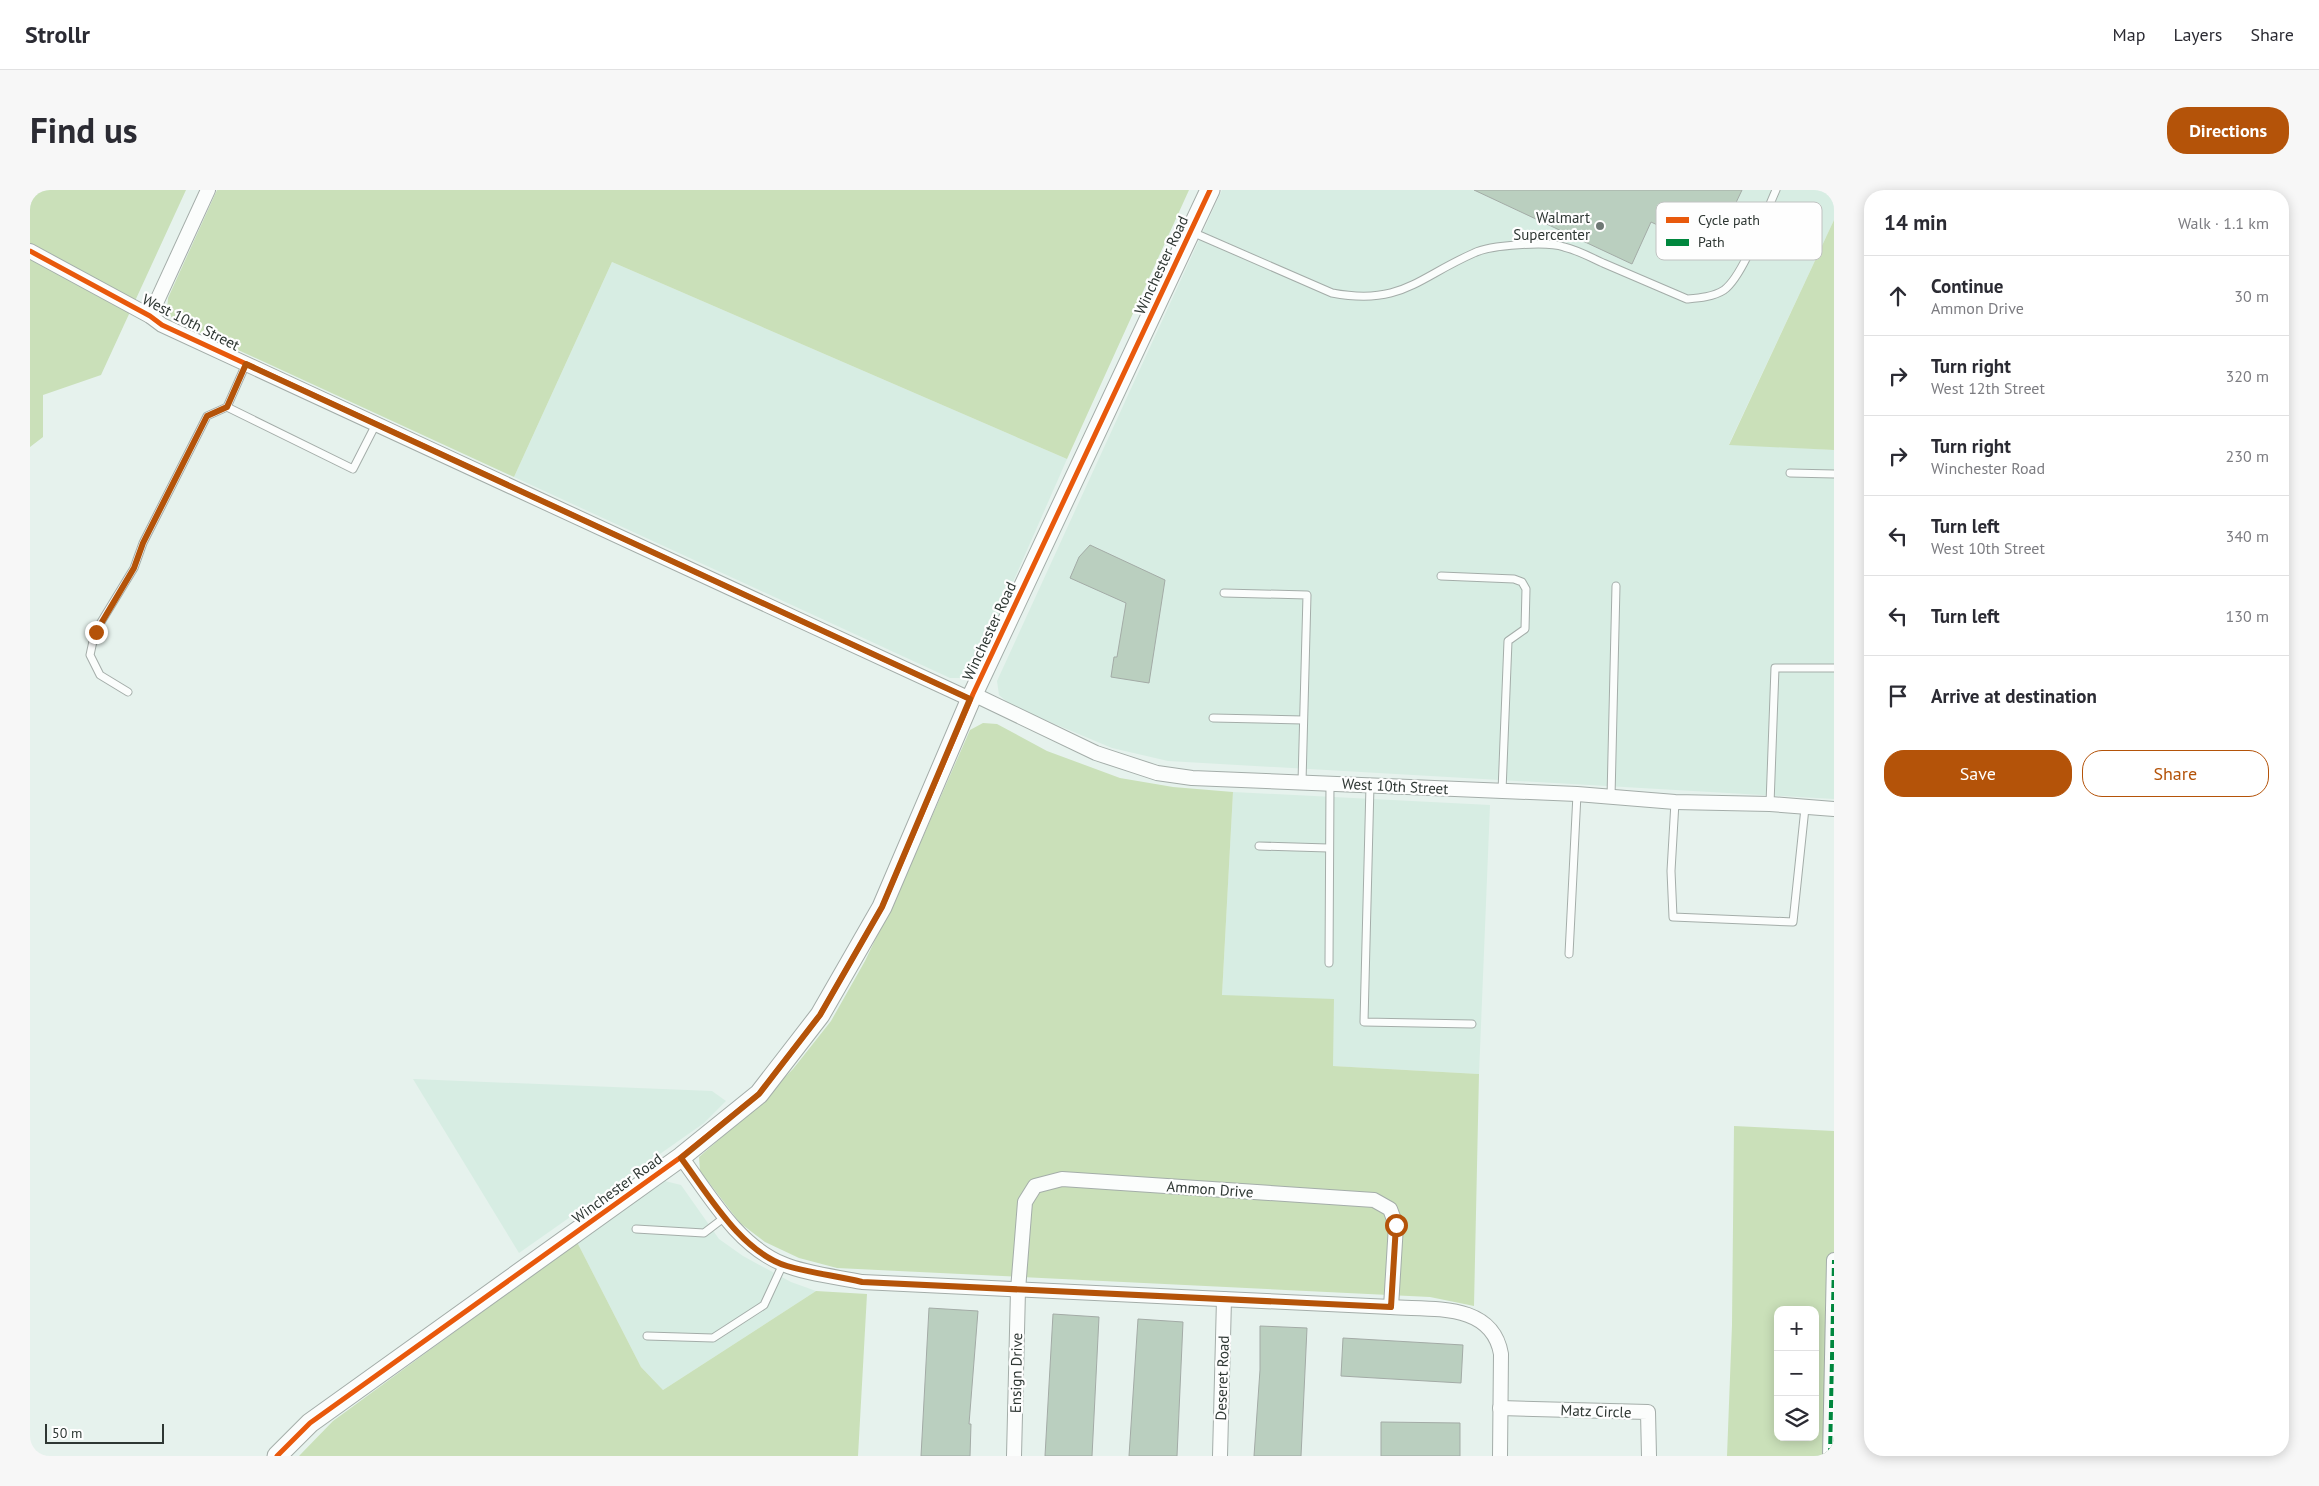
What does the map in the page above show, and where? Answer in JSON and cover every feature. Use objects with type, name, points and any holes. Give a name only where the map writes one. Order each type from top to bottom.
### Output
[{"type":"street","points":[[150,316],[208,190]]},
{"type":"street","name":"Winchester Road","points":[[277,1456],[310,1422],[681,1158],[759,1094],[820,1015],[882,907],[972,696],[1210,190]]},
{"type":"street","name":"West 10th Street","points":[[30,251],[150,316],[162,325],[246,364],[1096,753],[1157,773],[1192,778],[1578,794],[1675,802],[1770,804],[1834,809]]},
{"type":"street","points":[[681,1158],[735,1230],[753,1246],[783,1264],[862,1282],[1391,1307],[1468,1314],[1492,1329],[1498,1340],[1501,1354],[1500,1456]]},
{"type":"street","name":"Ammon Drive","points":[[1018,1290],[1025,1202],[1034,1186],[1062,1179],[1374,1200],[1390,1209],[1396,1225],[1391,1307]]},
{"type":"street","points":[[1830,1456],[1834,1260]]},
{"type":"street","name":"Ensign Drive","points":[[1014,1456],[1018,1290]]},
{"type":"street","name":"Deseret Road","points":[[1220,1456],[1224,1299]]},
{"type":"street","name":"Matz Circle","points":[[1500,1408],[1648,1412],[1648,1456]]},
{"type":"lane","points":[[1771,202],[1776,190]]},
{"type":"lane","points":[[1191,232],[1332,293],[1350,297],[1374,297],[1395,293],[1474,252],[1500,246],[1563,246],[1687,299],[1704,298],[1724,290],[1738,273],[1744,260]]},
{"type":"lane","points":[[128,692],[100,675],[90,655],[96,632],[134,568],[143,543],[207,416],[227,407],[246,364]]},
{"type":"lane","points":[[227,407],[353,469],[376,424]]},
{"type":"lane","points":[[1790,473],[1834,474]]},
{"type":"lane","points":[[1441,576],[1514,578],[1522,582],[1526,589],[1525,630],[1508,641],[1502,791]]},
{"type":"lane","points":[[1611,797],[1616,586]]},
{"type":"lane","points":[[1224,593],[1306,595],[1302,782]]},
{"type":"lane","points":[[1770,804],[1776,668],[1834,668]]},
{"type":"lane","points":[[1213,718],[1303,720]]},
{"type":"lane","points":[[1329,962],[1328,848],[1330,783]]},
{"type":"lane","points":[[1370,785],[1364,1022],[1472,1024]]},
{"type":"lane","points":[[1569,954],[1578,794]]},
{"type":"lane","points":[[1675,802],[1671,871],[1672,917],[1793,922],[1805,808]]},
{"type":"lane","points":[[1259,846],[1328,848]]},
{"type":"lane","points":[[636,1229],[704,1233],[725,1216]]},
{"type":"lane","points":[[647,1336],[713,1338],[764,1305],[783,1264]]},
{"type":"shaded area","points":[[1222,190],[1834,190],[1834,220],[1822,246],[1822,202],[1656,202],[1656,260],[1815,260],[1729,444],[1834,450],[1834,799],[1168,761],[1112,748],[1012,706],[999,695],[997,681]]},
{"type":"shaded area","points":[[612,262],[1067,459],[974,671],[963,678],[950,678],[514,477]]},
{"type":"shaded area","points":[[1233,792],[1490,805],[1479,1074],[1333,1066],[1222,995]]},
{"type":"shaded area","points":[[413,1079],[712,1091],[726,1101],[704,1123],[519,1253]]},
{"type":"shaded area","points":[[665,1181],[681,1185],[719,1239],[743,1256],[791,1282],[816,1291],[663,1390],[641,1367],[577,1242],[654,1184]]},
{"type":"green space","points":[[30,190],[186,190],[101,375],[43,395],[43,437],[30,447]]},
{"type":"green space","points":[[217,190],[1189,190],[1067,459],[612,262],[514,477],[175,321],[167,312],[168,298]]},
{"type":"green space","points":[[1834,220],[1834,450],[1729,445],[1815,260],[1822,260],[1822,246]]},
{"type":"green space","points":[[983,723],[997,724],[1047,751],[1120,778],[1173,787],[1233,792],[1222,995],[1334,999],[1333,1066],[1479,1074],[1474,1306],[1430,1297],[837,1268],[799,1258],[765,1242],[740,1223],[700,1171],[699,1157],[745,1117],[793,1069],[831,1021],[865,961],[908,871],[970,730]]},
{"type":"green space","points":[[1734,1126],[1834,1131],[1834,1456],[1727,1456],[1732,1325]]},
{"type":"green space","points":[[577,1242],[641,1367],[663,1390],[816,1291],[867,1294],[858,1456],[299,1456],[333,1421]]},
{"type":"building","name":"Walmart Supercenter","points":[[1474,190],[1742,190],[1736,202],[1656,202],[1656,224],[1651,222],[1632,264]]},
{"type":"building","points":[[1090,545],[1165,580],[1149,683],[1111,677],[1114,657],[1117,657],[1126,603],[1070,578],[1079,557]]},
{"type":"building","points":[[929,1308],[978,1311],[969,1424],[971,1424],[970,1456],[921,1456]]},
{"type":"building","points":[[1053,1314],[1099,1317],[1092,1456],[1045,1456]]},
{"type":"building","points":[[1138,1319],[1183,1322],[1177,1456],[1129,1456]]},
{"type":"building","points":[[1260,1326],[1307,1328],[1301,1456],[1254,1456],[1260,1370]]},
{"type":"building","points":[[1343,1338],[1463,1345],[1461,1383],[1341,1376]]},
{"type":"building","points":[[1381,1422],[1460,1423],[1460,1456],[1381,1456]]},
{"type":"marked path","points":[[1830,1456],[1834,1260]]},
{"type":"cycle path","points":[[277,1456],[310,1423],[681,1157],[759,1094],[820,1015],[882,907],[973,694],[1210,190]]},
{"type":"cycle path","points":[[30,251],[150,316],[162,325],[970,699]]},
{"type":"place","name":"Walmart Supercenter","points":[[1600,226]]},
{"type":"route","points":[[96,632],[134,568],[143,543],[207,416],[227,407],[246,364],[970,699],[882,907],[820,1015],[759,1094],[681,1158],[735,1230],[753,1246],[785,1265],[862,1282],[1391,1307],[1396,1225]]}]
